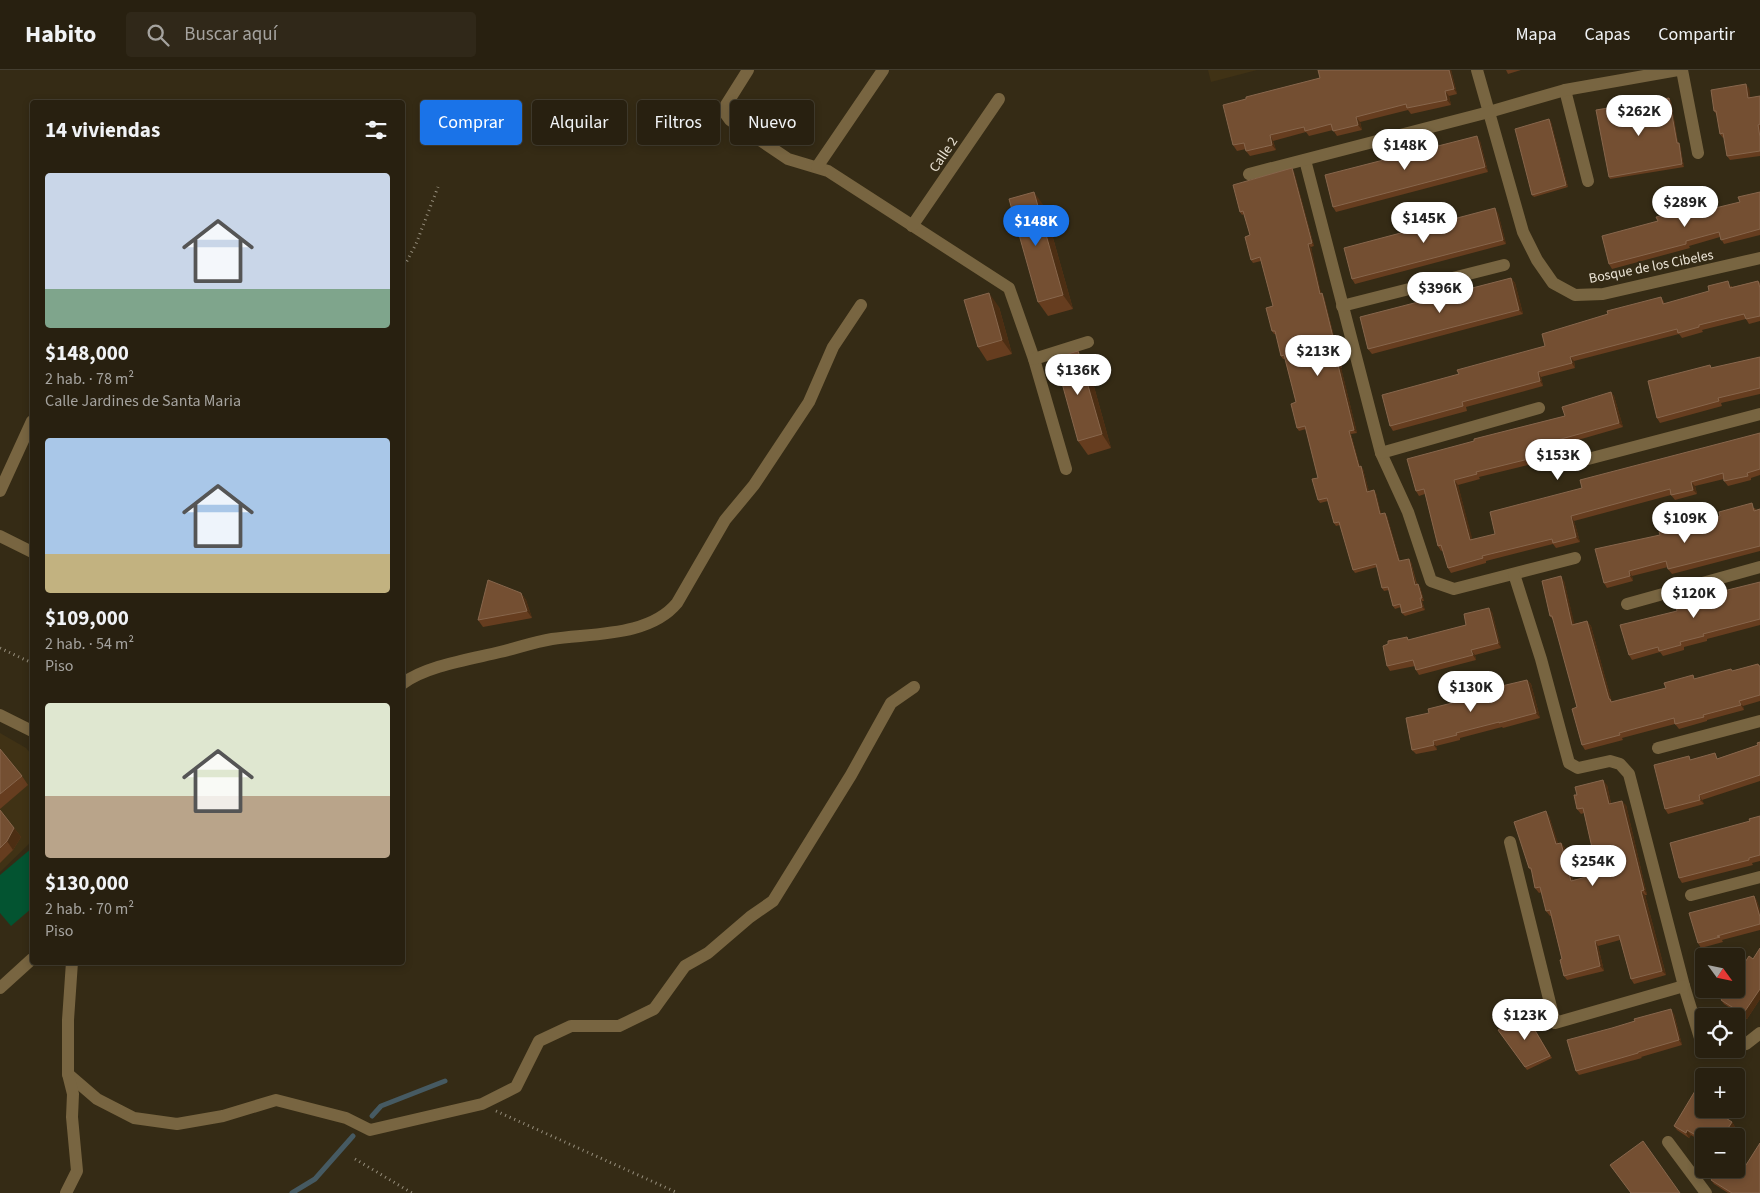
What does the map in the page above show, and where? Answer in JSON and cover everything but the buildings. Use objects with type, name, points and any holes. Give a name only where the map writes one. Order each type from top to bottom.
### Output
[{"type":"street","points":[[748,70],[726,105],[724,112],[730,120],[788,159],[828,171],[1009,288],[1034,359],[1066,469]]},
{"type":"street","points":[[817,167],[883,70]]},
{"type":"street","name":"Bosque de los Cibeles","points":[[1476,70],[1523,232],[1537,260],[1552,283],[1575,295],[1603,294],[1760,258]]},
{"type":"street","points":[[1249,174],[1489,112],[1565,90],[1678,70]]},
{"type":"street","points":[[1682,70],[1698,153]]},
{"type":"street","points":[[1565,90],[1588,181]]},
{"type":"street","name":"Calle 2","points":[[912,226],[998,99]]},
{"type":"street","points":[[1305,160],[1381,453],[1408,512],[1431,581],[1454,589],[1575,558]]},
{"type":"street","points":[[1342,306],[1504,266]]},
{"type":"street","points":[[405,682],[412,677],[452,664],[550,640],[588,637],[634,628],[668,614],[677,604],[725,520],[754,485],[809,402],[833,347],[861,305]]},
{"type":"street","points":[[1034,359],[1088,342]]},
{"type":"street","points":[[1381,453],[1539,408]]},
{"type":"street","points":[[1588,459],[1760,414]]},
{"type":"street","points":[[0,491],[30,425]]},
{"type":"street","points":[[0,536],[30,551]]},
{"type":"street","points":[[1627,604],[1760,567]]},
{"type":"street","points":[[1514,574],[1541,659],[1569,763],[1578,768],[1590,767],[1610,761],[1620,764],[1629,774],[1695,1022]]},
{"type":"street","points":[[68,1074],[97,1099],[134,1118],[177,1124],[223,1116],[276,1100],[346,1118],[370,1130],[482,1104],[516,1087],[539,1041],[572,1026],[618,1026],[654,1009],[685,966],[708,953],[750,917],[773,901],[851,775],[890,703],[914,687]]},
{"type":"street","points":[[0,715],[30,730]]},
{"type":"street","points":[[1658,748],[1760,721]]},
{"type":"street","points":[[1510,842],[1555,1023],[1684,986]]},
{"type":"street","points":[[1691,896],[1760,878]]},
{"type":"street","points":[[0,988],[30,961]]},
{"type":"street","points":[[66,1193],[77,1171],[72,1117],[73,1094],[68,1074],[68,1020],[72,965]]},
{"type":"street","points":[[1745,1044],[1760,1033]]},
{"type":"street","points":[[1668,1142],[1706,1193]]},
{"type":"path","points":[[405,264],[416,244],[438,187]]},
{"type":"path","points":[[0,648],[30,662]]},
{"type":"path","points":[[482,1104],[678,1193]]},
{"type":"path","points":[[355,1159],[412,1193]]},
{"type":"shaded area","points":[[1208,70],[1257,70],[1211,82]]},
{"type":"shaded area","points":[[0,733],[26,748],[30,753],[30,843],[0,872]]},
{"type":"green space","points":[[30,850],[30,910],[11,926],[0,913],[0,875]]},
{"type":"waterway","points":[[372,1116],[381,1106],[445,1081]]},
{"type":"waterway","points":[[292,1193],[315,1179],[353,1136]]}]
